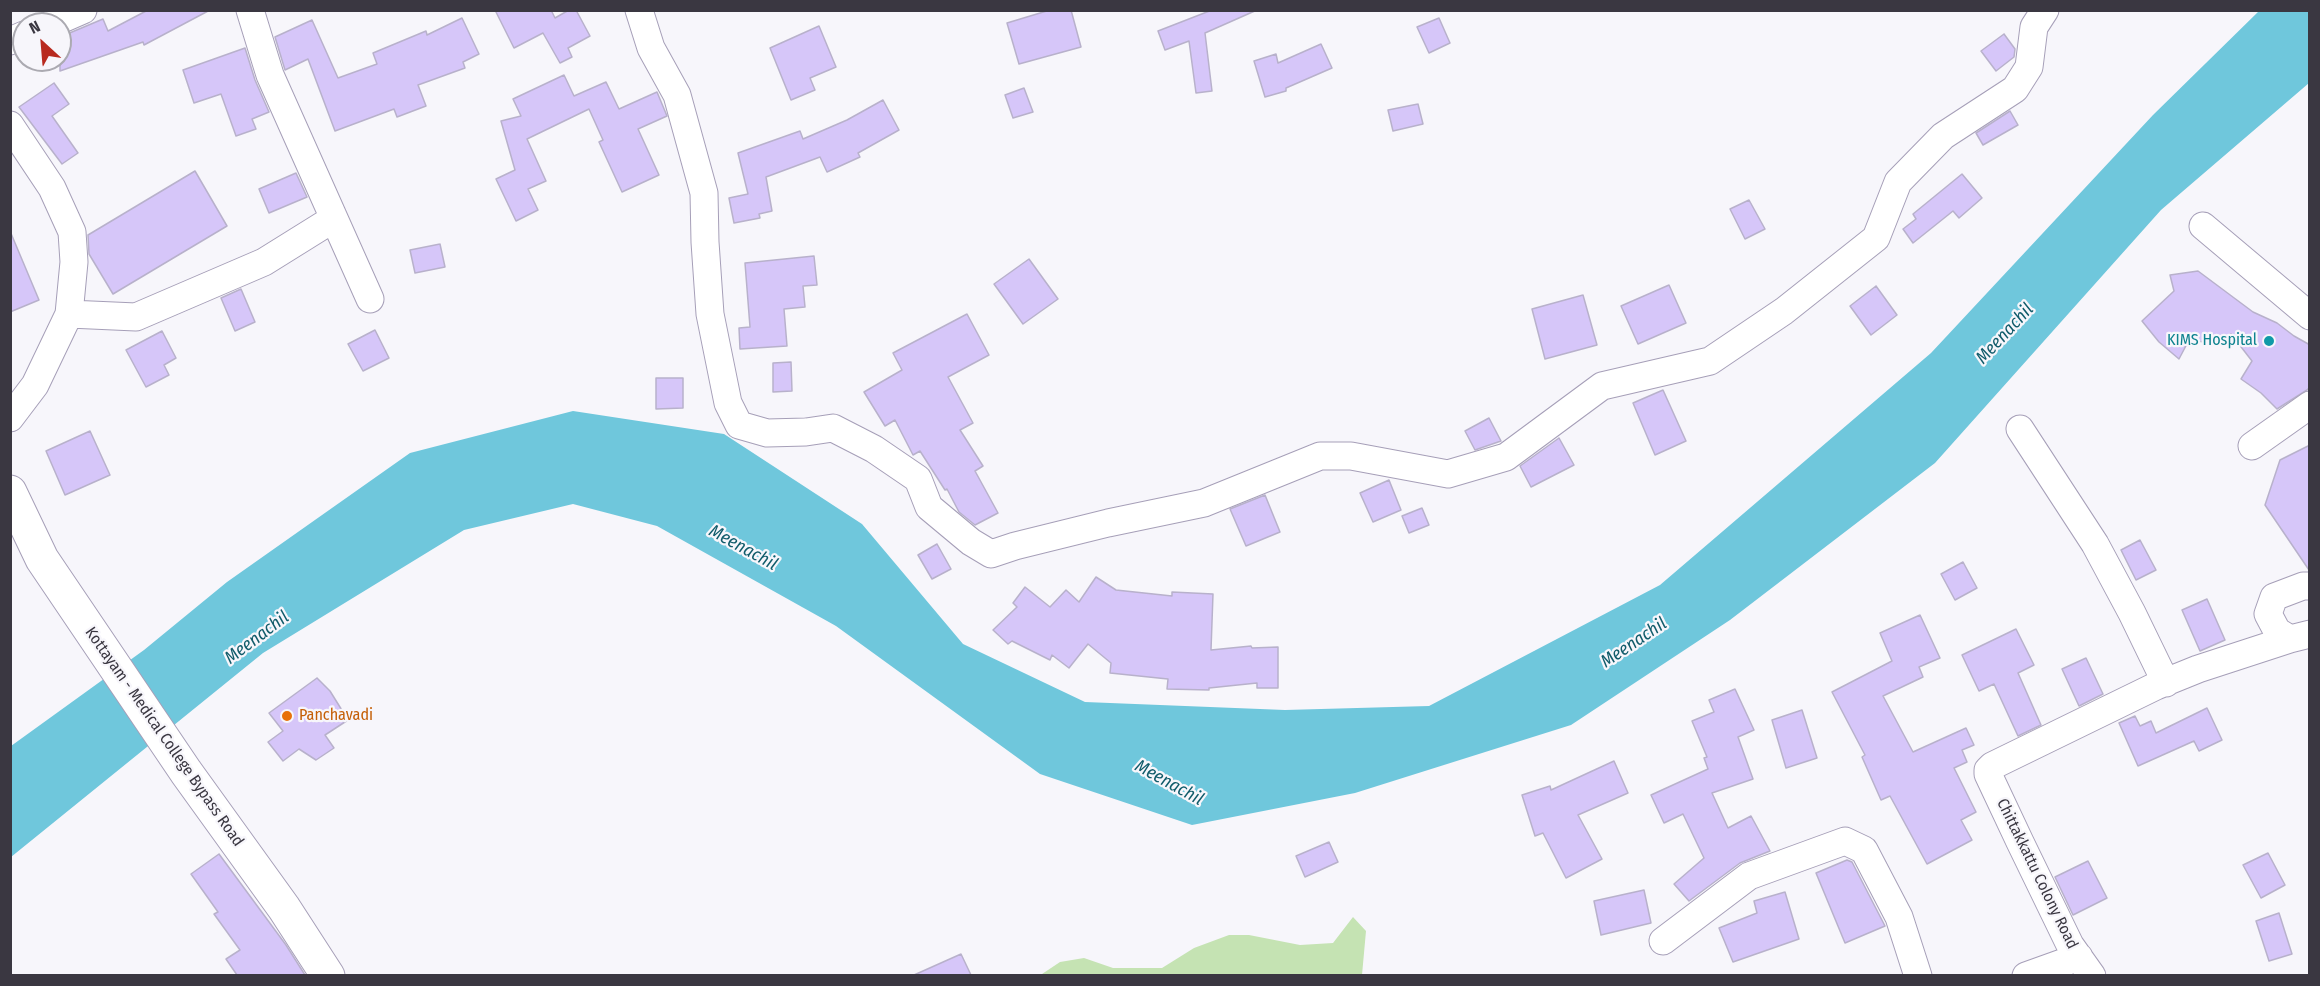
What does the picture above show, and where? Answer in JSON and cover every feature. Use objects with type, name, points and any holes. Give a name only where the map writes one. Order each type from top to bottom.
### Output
[{"type":"main road","name":"Kottayam - Medical College Bypass Road","points":[[10,492],[42,559],[84,623],[186,772],[284,908],[328,975]]},
{"type":"street","points":[[250,10],[270,75],[370,299]]},
{"type":"street","points":[[639,10],[651,48],[677,95],[704,193],[710,314],[729,403],[739,425],[767,434],[833,428],[874,449],[918,479],[929,507],[971,542],[991,554],[1108,523],[1204,503],[1320,456],[1351,456],[1448,474],[1506,457],[1602,386],[1710,361],[1784,311],[1876,238],[1898,182],[1943,136],[2015,89],[2029,68],[2034,27],[2045,10]]},
{"type":"street","points":[[10,125],[52,188],[72,231],[74,262],[69,314],[35,385],[10,418]]},
{"type":"street","points":[[69,314],[136,317],[264,262],[333,219]]},
{"type":"street","points":[[2203,226],[2310,316]]},
{"type":"street","points":[[2252,446],[2310,405]]},
{"type":"street","points":[[2020,429],[2095,544],[2166,682],[2300,636]]},
{"type":"street","points":[[2300,636],[2277,631],[2268,614],[2274,597],[2303,586],[2310,586]]},
{"type":"street","name":"Chittakkattu Colony Road","points":[[2085,966],[2070,945],[1988,770],[1992,766],[2166,682]]},
{"type":"street","points":[[1663,940],[1749,876],[1845,841],[1864,850],[1899,918],[1918,975]]},
{"type":"street","points":[[2026,975],[2085,966]]},
{"type":"green space","points":[[1353,917],[1366,931],[1362,975],[1042,974],[1060,962],[1084,958],[1113,968],[1162,968],[1194,948],[1229,935],[1249,935],[1300,945],[1333,943]]},
{"type":"water","name":"Meenachil","points":[[2259,11],[2309,11],[2309,83],[2161,210],[1935,463],[1730,620],[1571,725],[1355,793],[1192,825],[1040,774],[836,626],[657,526],[573,504],[464,530],[263,653],[11,857],[11,746],[144,650],[227,582],[410,453],[573,411],[724,434],[862,524],[963,644],[1085,702],[1285,710],[1429,706],[1660,585],[1931,353],[2153,115]]},
{"type":"building","points":[[148,10],[210,10],[144,45],[143,42],[72,67],[72,32],[103,19],[108,31]]},
{"type":"building","points":[[495,10],[551,10],[555,18],[569,10],[576,10],[590,36],[568,48],[572,57],[560,63],[543,33],[514,48]]},
{"type":"building","points":[[1050,10],[1071,10],[1081,47],[1019,64],[1007,23]]},
{"type":"building","points":[[1212,10],[1257,10],[1205,33],[1212,91],[1196,93],[1189,41],[1165,50],[1158,31]]},
{"type":"building","points":[[462,18],[479,54],[463,62],[465,68],[418,85],[426,106],[397,117],[394,109],[335,131],[308,59],[285,70],[275,37],[312,20],[338,78],[377,64],[373,53],[426,31],[427,35]]},
{"type":"building","points":[[1439,18],[1450,43],[1429,53],[1417,27]]},
{"type":"building","points":[[819,26],[836,67],[810,78],[815,90],[791,100],[770,48]]},
{"type":"building","points":[[2004,34],[2015,49],[2014,57],[1996,71],[1981,51]]},
{"type":"building","points":[[1321,44],[1332,68],[1286,88],[1286,91],[1265,97],[1254,61],[1276,54],[1278,63]]},
{"type":"building","points":[[245,48],[255,80],[269,112],[252,119],[256,129],[236,136],[221,94],[194,103],[183,70]]},
{"type":"building","points":[[564,75],[574,96],[606,82],[619,109],[657,92],[667,116],[638,129],[659,175],[622,192],[599,142],[603,140],[589,109],[527,139],[546,181],[528,189],[538,210],[516,221],[496,179],[515,170],[501,121],[521,116],[513,99]]},
{"type":"building","points":[[54,83],[69,104],[52,116],[78,153],[62,164],[19,107]]},
{"type":"building","points":[[1024,88],[1033,112],[1013,118],[1005,95]]},
{"type":"building","points":[[883,100],[899,130],[858,153],[860,157],[827,172],[820,157],[766,177],[772,211],[759,214],[760,218],[734,223],[729,198],[748,194],[738,153],[800,131],[803,139],[847,120]]},
{"type":"building","points":[[1418,104],[1423,124],[1393,131],[1388,110]]},
{"type":"building","points":[[2010,111],[2018,125],[1983,145],[1976,133]]},
{"type":"building","points":[[195,171],[227,226],[113,294],[89,254],[88,235]]},
{"type":"building","points":[[296,173],[307,197],[269,213],[259,189]]},
{"type":"building","points":[[1962,174],[1982,198],[1959,218],[1953,211],[1913,243],[1903,229],[1916,219],[1913,214]]},
{"type":"building","points":[[1749,200],[1765,229],[1745,239],[1730,209]]},
{"type":"building","points":[[10,231],[39,300],[10,312]]},
{"type":"building","points":[[440,244],[445,267],[415,273],[410,250]]},
{"type":"building","points":[[814,256],[817,285],[803,286],[805,307],[784,309],[787,346],[740,349],[739,328],[750,327],[745,263]]},
{"type":"building","points":[[1029,259],[1058,299],[1023,324],[994,284]]},
{"type":"building","name":"KIMS Hospital","points":[[2198,271],[2253,312],[2277,323],[2310,345],[2310,387],[2307,390],[2277,409],[2261,393],[2241,379],[2252,361],[2231,334],[2212,343],[2189,340],[2179,359],[2159,342],[2142,321],[2174,291],[2170,275]]},
{"type":"building","points":[[1669,285],[1686,323],[1638,344],[1621,306]]},
{"type":"building","points":[[1876,286],[1897,315],[1871,335],[1850,306]]},
{"type":"building","points":[[241,289],[255,322],[235,331],[221,298]]},
{"type":"building","points":[[1583,295],[1597,345],[1545,359],[1532,309]]},
{"type":"building","points":[[967,314],[989,355],[948,377],[973,423],[960,430],[983,466],[975,471],[998,513],[975,525],[959,512],[947,489],[945,490],[920,451],[913,455],[895,420],[885,426],[864,392],[902,370],[893,353]]},
{"type":"building","points":[[375,330],[389,358],[363,371],[348,344]]},
{"type":"building","points":[[162,331],[176,358],[164,365],[169,375],[146,387],[126,350]]},
{"type":"building","points":[[791,362],[792,391],[773,392],[773,363]]},
{"type":"building","points":[[656,378],[683,378],[683,408],[656,409]]},
{"type":"building","points":[[1663,390],[1686,441],[1655,455],[1633,403]]},
{"type":"building","points":[[1489,418],[1501,441],[1475,450],[1465,431]]},
{"type":"building","points":[[90,431],[110,475],[65,495],[46,451]]},
{"type":"building","points":[[1559,438],[1574,465],[1531,487],[1520,466]]},
{"type":"building","points":[[2310,445],[2309,570],[2265,505],[2280,460]]},
{"type":"building","points":[[1389,480],[1401,510],[1373,522],[1360,493]]},
{"type":"building","points":[[1265,495],[1280,532],[1246,546],[1230,509]]},
{"type":"building","points":[[1422,508],[1429,525],[1409,533],[1402,516]]},
{"type":"building","points":[[2140,540],[2156,570],[2136,580],[2121,550]]},
{"type":"building","points":[[937,544],[951,569],[932,579],[918,555]]},
{"type":"building","points":[[1963,562],[1977,588],[1955,600],[1941,574]]},
{"type":"building","points":[[1096,577],[1116,590],[1172,596],[1172,592],[1213,594],[1211,650],[1251,646],[1252,648],[1278,647],[1278,688],[1257,688],[1257,683],[1209,688],[1209,690],[1167,689],[1168,679],[1110,673],[1111,663],[1088,644],[1069,668],[1052,655],[1050,660],[1012,641],[1008,644],[993,630],[1017,607],[1013,603],[1025,587],[1050,607],[1066,590],[1079,602]]},
{"type":"building","points":[[2207,599],[2225,640],[2200,651],[2182,610]]},
{"type":"building","points":[[1920,615],[1940,658],[1919,667],[1923,677],[1883,696],[1913,752],[1966,728],[1974,745],[1962,750],[1967,762],[1954,768],[1976,812],[1961,820],[1972,840],[1927,864],[1890,796],[1881,800],[1862,757],[1865,755],[1832,692],[1892,661],[1880,633]]},
{"type":"building","points":[[2016,629],[2034,665],[2018,673],[2041,725],[2018,736],[1994,684],[1979,691],[1962,655]]},
{"type":"building","points":[[2086,658],[2103,694],[2079,706],[2062,669]]},
{"type":"building","points":[[317,678],[330,691],[348,720],[325,735],[334,748],[316,760],[299,749],[283,761],[268,742],[283,731],[269,713]]},
{"type":"building","points":[[1735,689],[1754,730],[1738,737],[1753,779],[1712,793],[1728,828],[1751,816],[1770,851],[1740,863],[1689,901],[1674,884],[1704,858],[1683,814],[1664,823],[1651,795],[1708,769],[1704,758],[1707,757],[1692,721],[1714,712],[1709,700]]},
{"type":"building","points":[[2207,708],[2222,740],[2199,751],[2194,741],[2138,766],[2119,723],[2135,716],[2140,726],[2151,721],[2156,733]]},
{"type":"building","points":[[1802,710],[1817,758],[1786,768],[1772,720]]},
{"type":"building","points":[[1614,761],[1628,793],[1578,815],[1602,859],[1566,878],[1543,833],[1535,836],[1522,795],[1550,786],[1551,790]]},
{"type":"building","points":[[1329,842],[1338,862],[1305,877],[1296,856]]},
{"type":"building","points":[[2268,853],[2285,885],[2261,898],[2243,865]]},
{"type":"building","points":[[219,854],[286,945],[305,975],[237,975],[226,959],[240,950],[214,914],[218,912],[191,874]]},
{"type":"building","points":[[1847,860],[1852,862],[1885,926],[1845,943],[1816,873]]},
{"type":"building","points":[[2088,861],[2107,898],[2073,915],[2055,877]]},
{"type":"building","points":[[1644,890],[1651,923],[1601,935],[1594,901]]},
{"type":"building","points":[[1785,892],[1799,939],[1733,962],[1719,928],[1757,913],[1754,901]]},
{"type":"building","points":[[2279,913],[2292,954],[2269,961],[2256,921]]},
{"type":"building","points":[[961,954],[971,975],[914,975]]},
{"type":"place","name":"KIMS Hospital","points":[[2269,341]]},
{"type":"place","name":"Panchavadi","points":[[287,716]]}]
